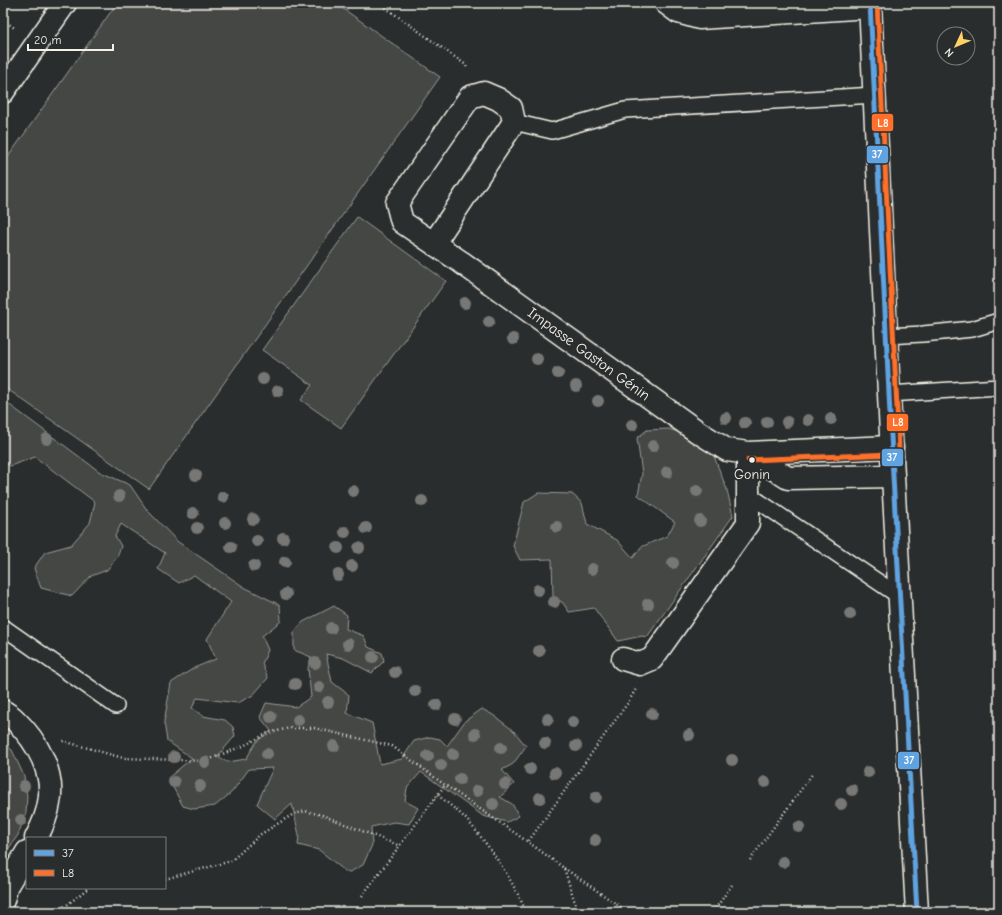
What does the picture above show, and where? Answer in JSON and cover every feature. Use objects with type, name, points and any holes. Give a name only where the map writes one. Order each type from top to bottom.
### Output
[{"type":"street","points":[[3,92],[65,3]]},
{"type":"street","points":[[666,3],[678,12],[698,18],[870,5],[893,476],[906,688],[917,912]]},
{"type":"street","points":[[434,243],[514,122],[511,108],[498,99],[484,93],[470,97]]},
{"type":"street","name":"Impasse Gaston Génin","points":[[470,97],[397,203],[402,222],[434,243],[698,432],[728,450],[748,453],[892,447]]},
{"type":"street","points":[[623,659],[640,664],[652,659],[748,523],[748,453]]},
{"type":"street","name":"Impasse Gaston Génin","points":[[748,453],[788,478],[893,476]]},
{"type":"street","points":[[3,711],[15,719],[34,742],[44,763],[50,784],[49,802],[45,820],[36,837]]},
{"type":"street","points":[[3,900],[7,885],[26,854]]},
{"type":"lane","points":[[514,122],[552,132],[625,110],[875,95]]},
{"type":"lane","points":[[886,336],[972,329],[999,321]]},
{"type":"lane","points":[[889,394],[999,387]]},
{"type":"lane","points":[[748,494],[900,596]]},
{"type":"lane","points":[[3,627],[116,706]]},
{"type":"path","points":[[379,3],[466,65],[470,97]]},
{"type":"path","points":[[528,842],[627,704],[652,659]]},
{"type":"path","points":[[34,742],[62,740],[123,758],[205,761],[243,746],[268,733],[290,728],[314,728],[392,746],[445,785],[628,912]]},
{"type":"path","points":[[750,860],[813,773]]},
{"type":"path","points":[[362,896],[445,785]]},
{"type":"path","points":[[438,795],[465,818],[484,841],[503,869],[520,898],[526,912]]},
{"type":"path","points":[[166,879],[231,861],[260,834],[292,815],[305,811],[322,815],[400,846]]},
{"type":"path","points":[[564,868],[578,912]]},
{"type":"path","points":[[713,912],[732,885]]},
{"type":"path","points":[[53,912],[67,905],[87,889]]},
{"type":"shaded area","points":[[117,3],[335,3],[440,77],[149,489],[3,386],[3,164]]},
{"type":"shaded area","points":[[357,217],[446,281],[341,428],[301,400],[312,385],[262,350]]},
{"type":"shaded area","points":[[3,400],[100,472],[130,485],[147,510],[178,542],[244,587],[280,605],[281,621],[262,636],[268,650],[262,664],[268,678],[253,695],[238,703],[197,698],[192,708],[203,716],[225,720],[233,727],[235,736],[217,757],[228,762],[246,759],[257,741],[271,731],[260,717],[266,703],[296,707],[311,697],[308,668],[311,657],[294,650],[294,632],[303,622],[334,606],[347,615],[346,629],[364,636],[368,647],[382,653],[384,661],[372,673],[343,658],[326,654],[332,682],[349,695],[347,713],[372,723],[380,764],[402,759],[414,741],[430,737],[440,739],[447,746],[465,721],[482,709],[493,715],[514,731],[526,746],[513,764],[502,770],[514,784],[500,797],[512,804],[519,816],[507,822],[483,816],[421,772],[407,788],[405,801],[418,808],[409,824],[394,822],[371,827],[372,845],[363,865],[350,872],[345,871],[319,850],[298,845],[299,835],[292,804],[275,819],[257,804],[273,768],[249,769],[232,792],[215,806],[194,809],[183,806],[168,778],[192,758],[167,741],[164,722],[171,683],[194,668],[216,659],[207,639],[231,602],[194,575],[179,583],[158,569],[165,553],[121,524],[115,536],[121,546],[117,557],[107,570],[91,576],[72,596],[41,588],[34,568],[45,552],[71,545],[90,523],[95,502],[35,457],[10,466],[3,461]]},
{"type":"shaded area","points":[[668,429],[686,434],[712,451],[727,490],[733,516],[647,637],[642,636],[618,641],[594,608],[569,612],[563,603],[553,596],[552,559],[520,560],[513,546],[524,502],[538,493],[572,494],[582,503],[587,524],[617,540],[633,558],[641,547],[667,536],[675,522],[638,495],[642,474],[637,438],[647,430]]},
{"type":"shaded area","points":[[3,742],[12,750],[24,776],[27,796],[26,813],[18,835],[3,857]]},
{"type":"transit line","name":"37","points":[[870,3],[893,476],[917,912]]},
{"type":"transit line","name":"L8","points":[[748,460],[892,454],[897,452],[899,449],[877,3]]},
{"type":"place","name":"Gonin","points":[[752,460]]}]
